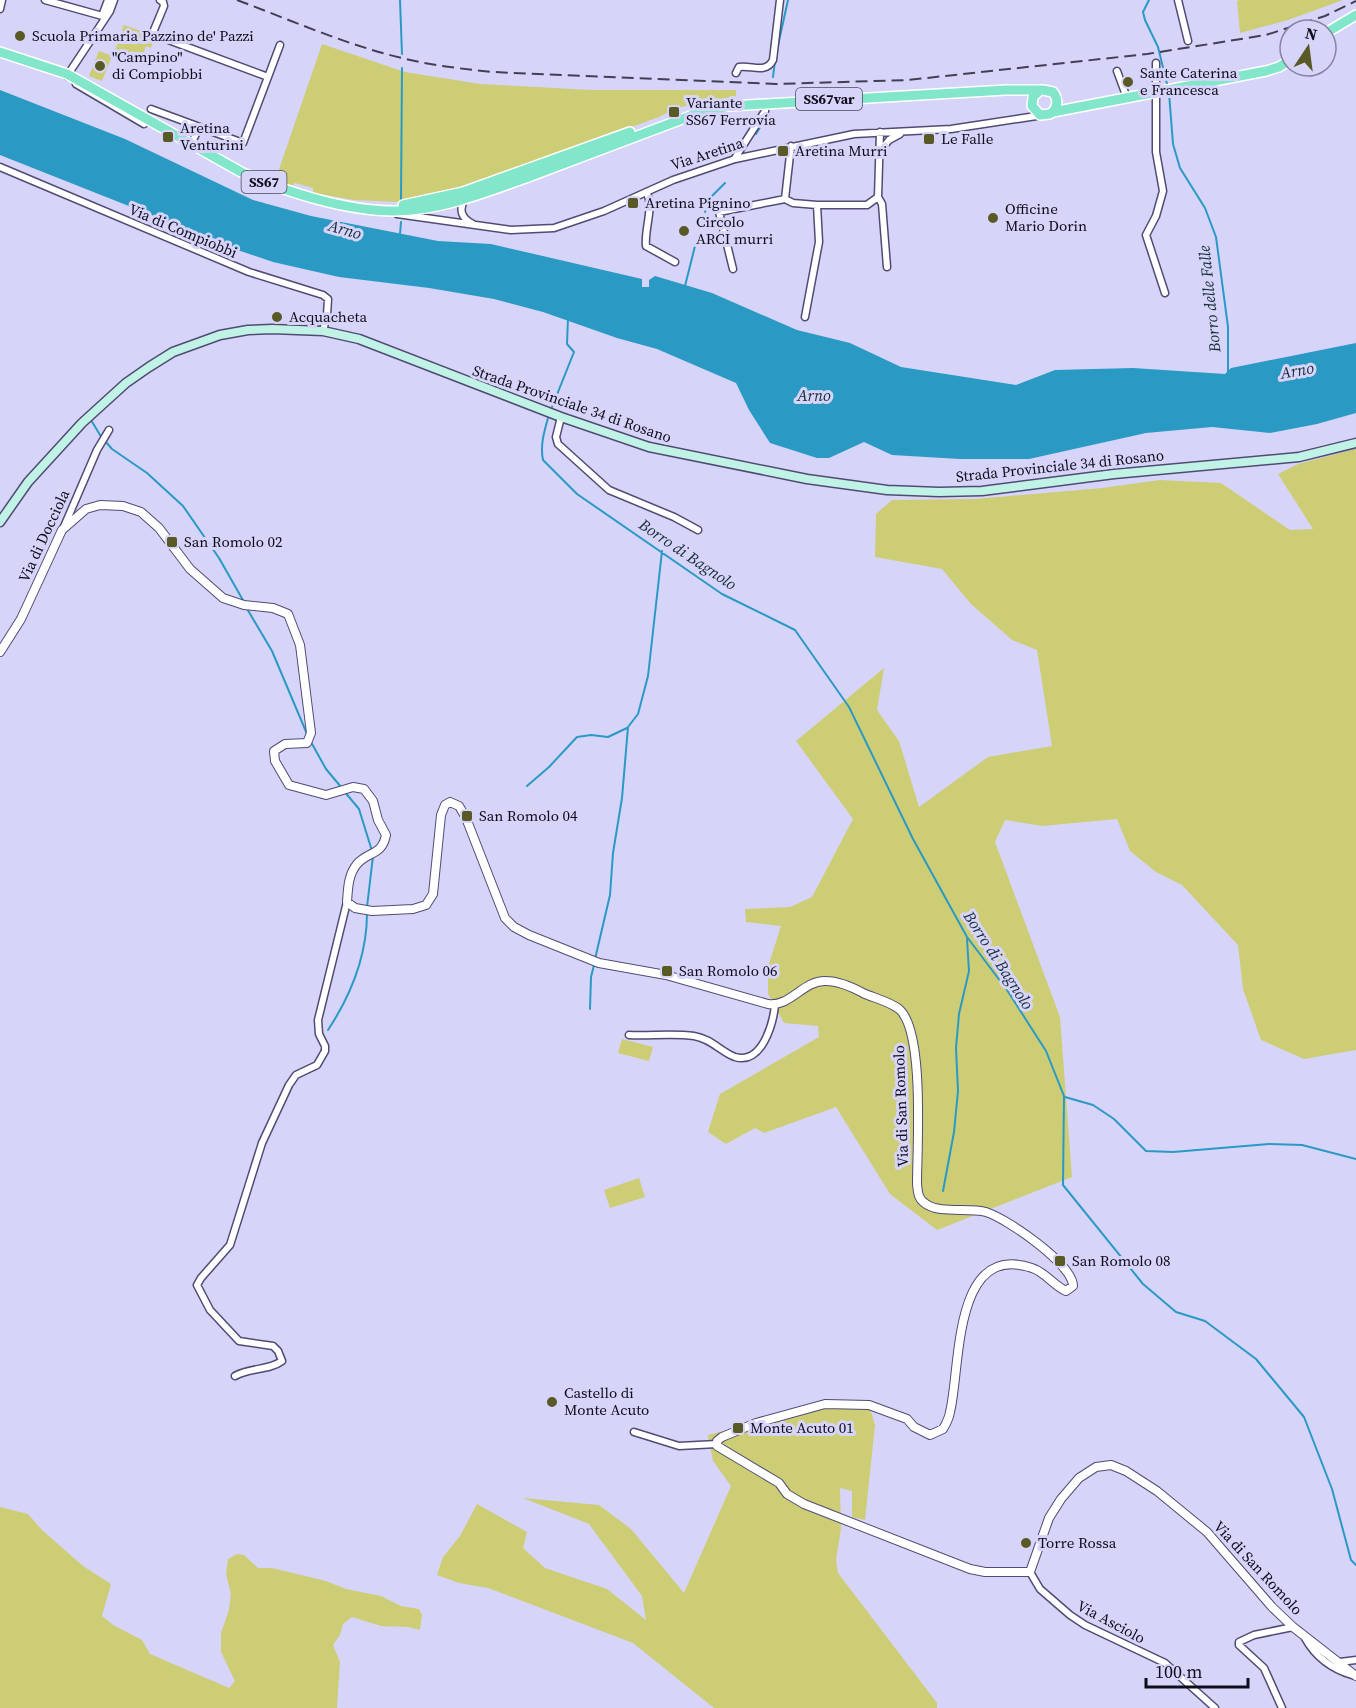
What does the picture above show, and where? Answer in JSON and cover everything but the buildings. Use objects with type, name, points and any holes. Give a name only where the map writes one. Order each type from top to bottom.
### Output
[{"type":"main road","points":[[1338,26],[1356,15]]},
{"type":"main road","name":"Via Aretina","points":[[0,52],[67,74],[241,172],[269,184],[300,195],[375,210]]},
{"type":"main road","name":"Via Aretina","points":[[1048,114],[1132,97],[1156,88],[1192,87],[1278,66]]},
{"type":"main road","name":"SS67var","points":[[353,206],[421,202],[481,186],[658,122],[730,105],[1006,90],[1039,91]]},
{"type":"main road","name":"SS67var","points":[[1006,90],[1016,92],[1032,104]]},
{"type":"main road","points":[[1056,97],[1057,104],[1048,114],[1036,112],[1032,104],[1033,97],[1039,91],[1048,90],[1063,102],[1079,108]]},
{"type":"main road","name":"SS67var","points":[[375,210],[417,210],[464,200],[693,115]]},
{"type":"main road","name":"Strada Provinciale 34 di Rosano","points":[[0,522],[28,482],[82,423],[126,383],[173,352],[220,336],[248,330],[300,329],[359,339],[561,417],[649,447],[807,478],[887,490],[982,491],[1157,470],[1299,457],[1356,443]]},
{"type":"street","points":[[0,9],[2,0]]},
{"type":"street","points":[[45,0],[104,17]]},
{"type":"street","points":[[104,17],[108,0]]},
{"type":"street","points":[[67,74],[114,0]]},
{"type":"street","points":[[160,0],[164,6],[154,28],[158,29],[159,37],[268,77]]},
{"type":"street","points":[[736,73],[743,66],[764,69],[770,66],[780,0]]},
{"type":"street","points":[[1178,0],[1188,41]]},
{"type":"street","points":[[151,110],[243,143],[280,45]]},
{"type":"street","points":[[1156,63],[1156,152],[1163,191],[1156,216],[1146,235],[1166,293]]},
{"type":"street","points":[[1118,71],[1132,97]]},
{"type":"street","name":"Via Aretina","points":[[67,74],[68,80],[144,124]]},
{"type":"street","points":[[1022,120],[1029,117],[1032,104]]},
{"type":"street","points":[[735,159],[765,111]]},
{"type":"street","name":"Via Aretina","points":[[375,210],[511,230],[560,227],[604,211],[673,180],[735,159],[791,146],[854,134],[951,129],[1022,120],[1048,114]]},
{"type":"street","points":[[187,142],[192,125]]},
{"type":"street","points":[[187,142],[199,128]]},
{"type":"street","points":[[880,132],[878,197],[882,204],[887,267]]},
{"type":"street","points":[[881,151],[889,140],[909,132]]},
{"type":"street","points":[[785,199],[791,146]]},
{"type":"street","name":"Via di Compiobbi","points":[[0,167],[249,272],[322,295],[328,299],[328,306],[322,331]]},
{"type":"street","points":[[480,226],[469,222],[463,215],[461,207],[464,200],[481,186]]},
{"type":"street","points":[[646,192],[650,199],[645,236],[646,246],[675,262]]},
{"type":"street","points":[[733,269],[719,212],[785,199],[793,203],[817,205],[867,205],[878,197]]},
{"type":"street","points":[[805,317],[819,242],[817,205]]},
{"type":"street","points":[[561,417],[556,437],[558,444],[591,476],[609,490],[674,517],[698,530]]},
{"type":"street","name":"Via di Docciola","points":[[0,652],[21,619],[97,450],[109,430]]},
{"type":"street","points":[[62,530],[86,509],[100,505],[123,506],[141,512],[159,528],[190,569],[223,598],[244,605],[273,608],[288,614],[300,645],[311,732],[307,743],[285,744],[274,751],[275,761],[289,785],[326,795],[353,788],[364,789],[373,801],[378,820],[386,835],[385,844],[378,852],[366,857],[356,865],[348,883],[348,902],[318,1020],[318,1034],[326,1046],[325,1051],[316,1065],[296,1075],[289,1085],[262,1143],[230,1245],[197,1285],[210,1310],[240,1341],[273,1346],[278,1351],[282,1361],[273,1367],[242,1372],[236,1376]]},
{"type":"street","points":[[348,902],[355,908],[372,911],[413,909],[426,905],[433,894],[441,815],[446,805],[453,803],[462,810],[466,818],[505,918],[514,927],[599,963],[666,975],[775,1005],[774,1020],[764,1043],[758,1051],[744,1058],[735,1057],[714,1043],[694,1036],[629,1035]]},
{"type":"street","name":"Via di San Romolo","points":[[717,1444],[722,1437],[756,1423],[825,1404],[869,1405],[907,1419],[914,1427],[930,1435],[943,1429],[950,1412],[962,1322],[973,1292],[984,1276],[999,1264],[1013,1264],[1032,1268],[1066,1291],[1073,1286],[1071,1276],[1062,1266],[1025,1234],[996,1216],[984,1211],[938,1209],[927,1205],[919,1198],[917,1077],[913,1038],[909,1021],[898,1008],[857,990],[825,981],[812,984],[775,1005]]},
{"type":"street","points":[[634,1432],[679,1446],[717,1444],[719,1448],[779,1483],[787,1494],[822,1512],[840,1517],[970,1569],[985,1572],[1030,1572]]},
{"type":"street","name":"Via di San Romolo","points":[[1030,1572],[1049,1518],[1061,1499],[1079,1478],[1096,1467],[1111,1465],[1126,1471],[1157,1491],[1208,1532],[1272,1607],[1293,1627],[1356,1676]]},
{"type":"street","name":"Via Asciolo","points":[[1030,1572],[1040,1589],[1070,1615],[1085,1625],[1166,1663],[1215,1708]]},
{"type":"street","points":[[1282,1708],[1264,1668],[1239,1645],[1239,1642],[1254,1635],[1293,1627]]},
{"type":"street","name":"Via di San Romolo","points":[[1303,1635],[1323,1660],[1344,1673],[1356,1676]]},
{"type":"street","points":[[1340,1662],[1356,1660]]},
{"type":"shaded area","points":[[1343,0],[1294,18],[1278,18],[1278,23],[1240,33],[1237,1]]},
{"type":"shaded area","points":[[124,25],[147,33],[146,37],[154,40],[151,48],[146,46],[143,55],[131,51],[128,57],[114,53]]},
{"type":"shaded area","points":[[322,44],[405,72],[480,84],[592,90],[736,90],[736,96],[676,108],[659,117],[476,184],[428,198],[398,202],[354,200],[313,193],[313,188],[295,183],[292,186],[275,181]]},
{"type":"shaded area","name":"\"Campino\" di Compiobbi","points":[[99,51],[112,56],[102,81],[89,76]]},
{"type":"shaded area","points":[[1356,449],[1356,1050],[1304,1059],[1261,1040],[1243,989],[1238,945],[1182,885],[1156,872],[1130,851],[1117,819],[1042,826],[1005,820],[995,842],[1060,1017],[1072,1177],[937,1230],[890,1194],[836,1107],[764,1133],[755,1128],[726,1144],[708,1132],[720,1094],[819,1037],[818,1026],[784,1023],[768,994],[768,967],[781,926],[746,922],[745,909],[790,907],[812,897],[853,819],[796,741],[884,668],[877,710],[899,741],[919,807],[988,757],[1052,746],[1037,650],[1012,640],[971,604],[942,569],[875,557],[876,514],[892,500],[975,499],[1102,488],[1160,480],[1221,483],[1290,530],[1313,529],[1278,474],[1298,464]]},
{"type":"shaded area","points":[[622,1039],[653,1047],[649,1061],[618,1053]]},
{"type":"shaded area","points":[[639,1178],[645,1197],[610,1208],[604,1190]]},
{"type":"shaded area","points":[[825,1404],[869,1405],[875,1425],[865,1520],[852,1517],[852,1491],[840,1488],[841,1529],[836,1560],[838,1573],[937,1703],[937,1708],[714,1708],[633,1643],[488,1588],[459,1583],[437,1575],[443,1557],[460,1536],[477,1504],[527,1532],[523,1548],[545,1568],[607,1589],[646,1620],[642,1596],[589,1524],[523,1498],[599,1505],[631,1529],[684,1593],[731,1486],[713,1461],[708,1435]]},
{"type":"shaded area","points":[[0,1507],[28,1514],[42,1530],[83,1566],[111,1584],[102,1616],[113,1625],[142,1640],[150,1654],[229,1688],[235,1681],[221,1652],[221,1633],[229,1610],[231,1594],[226,1574],[228,1559],[237,1554],[244,1555],[258,1568],[272,1568],[326,1581],[346,1589],[381,1596],[401,1606],[419,1609],[422,1615],[420,1630],[381,1626],[352,1617],[343,1624],[340,1635],[333,1645],[340,1662],[337,1708],[0,1708]]},
{"type":"water","name":"Arno","points":[[0,90],[125,139],[253,200],[311,216],[438,241],[491,244],[642,279],[642,287],[649,287],[649,280],[655,276],[712,293],[797,330],[850,343],[901,367],[1016,385],[1055,370],[1133,368],[1225,374],[1231,368],[1356,343],[1356,413],[1317,424],[1270,433],[1212,427],[1146,433],[1029,459],[960,459],[892,455],[864,442],[829,458],[817,458],[770,443],[749,410],[736,383],[657,349],[617,338],[543,312],[494,299],[339,277],[273,262],[208,240],[0,155]]},
{"type":"waterway","points":[[400,0],[402,54]]},
{"type":"waterway","points":[[777,50],[788,0]]},
{"type":"waterway","name":"Borro delle Falle","points":[[1149,0],[1143,12],[1158,47],[1168,88]]},
{"type":"waterway","points":[[773,77],[775,61]]},
{"type":"waterway","points":[[401,199],[402,68]]},
{"type":"waterway","name":"Borro delle Falle","points":[[1169,93],[1173,144],[1180,168],[1205,208],[1216,237],[1228,327],[1228,373]]},
{"type":"waterway","points":[[756,134],[768,114]]},
{"type":"waterway","points":[[705,212],[711,197],[725,183]]},
{"type":"waterway","points":[[400,234],[401,222]]},
{"type":"waterway","points":[[685,286],[696,242]]},
{"type":"waterway","name":"Borro di Bagnolo","points":[[552,407],[574,352],[567,344],[568,318]]},
{"type":"waterway","name":"Borro di Bagnolo","points":[[548,418],[542,444],[543,460],[577,494],[722,594],[795,630],[849,707],[913,839],[967,937],[1007,990],[1046,1051],[1064,1096],[1063,1185],[1143,1284],[1176,1312],[1205,1321],[1256,1359],[1304,1417],[1332,1489],[1351,1560],[1356,1565]]},
{"type":"waterway","points":[[91,420],[112,449],[147,473],[183,506],[219,558],[244,602]]},
{"type":"waterway","points":[[595,959],[610,895],[628,727],[638,714],[648,676],[662,551]]},
{"type":"waterway","points":[[246,607],[272,651],[307,734]]},
{"type":"waterway","points":[[527,786],[549,767],[577,737],[591,735],[608,737],[627,728]]},
{"type":"waterway","points":[[311,742],[326,769],[341,787]]},
{"type":"waterway","points":[[344,791],[359,809],[372,851]]},
{"type":"waterway","points":[[367,907],[373,856]]},
{"type":"waterway","points":[[328,1030],[344,1003],[356,974],[364,944],[367,913]]},
{"type":"waterway","points":[[943,1191],[954,1132],[958,1091],[956,1048],[959,1014],[969,971],[967,939]]},
{"type":"waterway","points":[[590,1009],[591,977],[594,965]]},
{"type":"waterway","points":[[1065,1097],[1093,1105],[1114,1119],[1146,1151],[1173,1152],[1269,1144],[1302,1145],[1356,1159]]},
{"type":"railway","points":[[237,0],[363,47],[439,65],[493,72],[776,84],[908,80],[1147,54],[1266,35],[1325,16],[1356,1]]},
{"type":"place","name":"Scuola Primaria Pazzino de' Pazzi","points":[[20,36]]},
{"type":"place","name":"\"Campino\" di Compiobbi","points":[[100,66]]},
{"type":"place","name":"Sante Caterina e Francesca","points":[[1128,82]]},
{"type":"place","name":"Variante SS67 Ferrovia","points":[[674,112]]},
{"type":"place","name":"Aretina Venturini","points":[[168,137]]},
{"type":"place","name":"Le Falle","points":[[929,139]]},
{"type":"place","name":"Aretina Murri","points":[[783,151]]},
{"type":"place","name":"Aretina Pignino","points":[[633,203]]},
{"type":"place","name":"Officine Mario Dorin","points":[[993,218]]},
{"type":"place","name":"Circolo ARCI murri","points":[[684,231]]},
{"type":"place","name":"Acquacheta","points":[[277,317]]},
{"type":"place","name":"San Romolo 02","points":[[172,542]]},
{"type":"place","name":"San Romolo 04","points":[[467,816]]},
{"type":"place","name":"San Romolo 06","points":[[667,971]]},
{"type":"place","name":"San Romolo 08","points":[[1060,1261]]},
{"type":"place","name":"Castello di Monte Acuto","points":[[552,1402]]},
{"type":"place","name":"Monte Acuto 01","points":[[738,1428]]},
{"type":"place","name":"Torre Rossa","points":[[1026,1543]]}]
